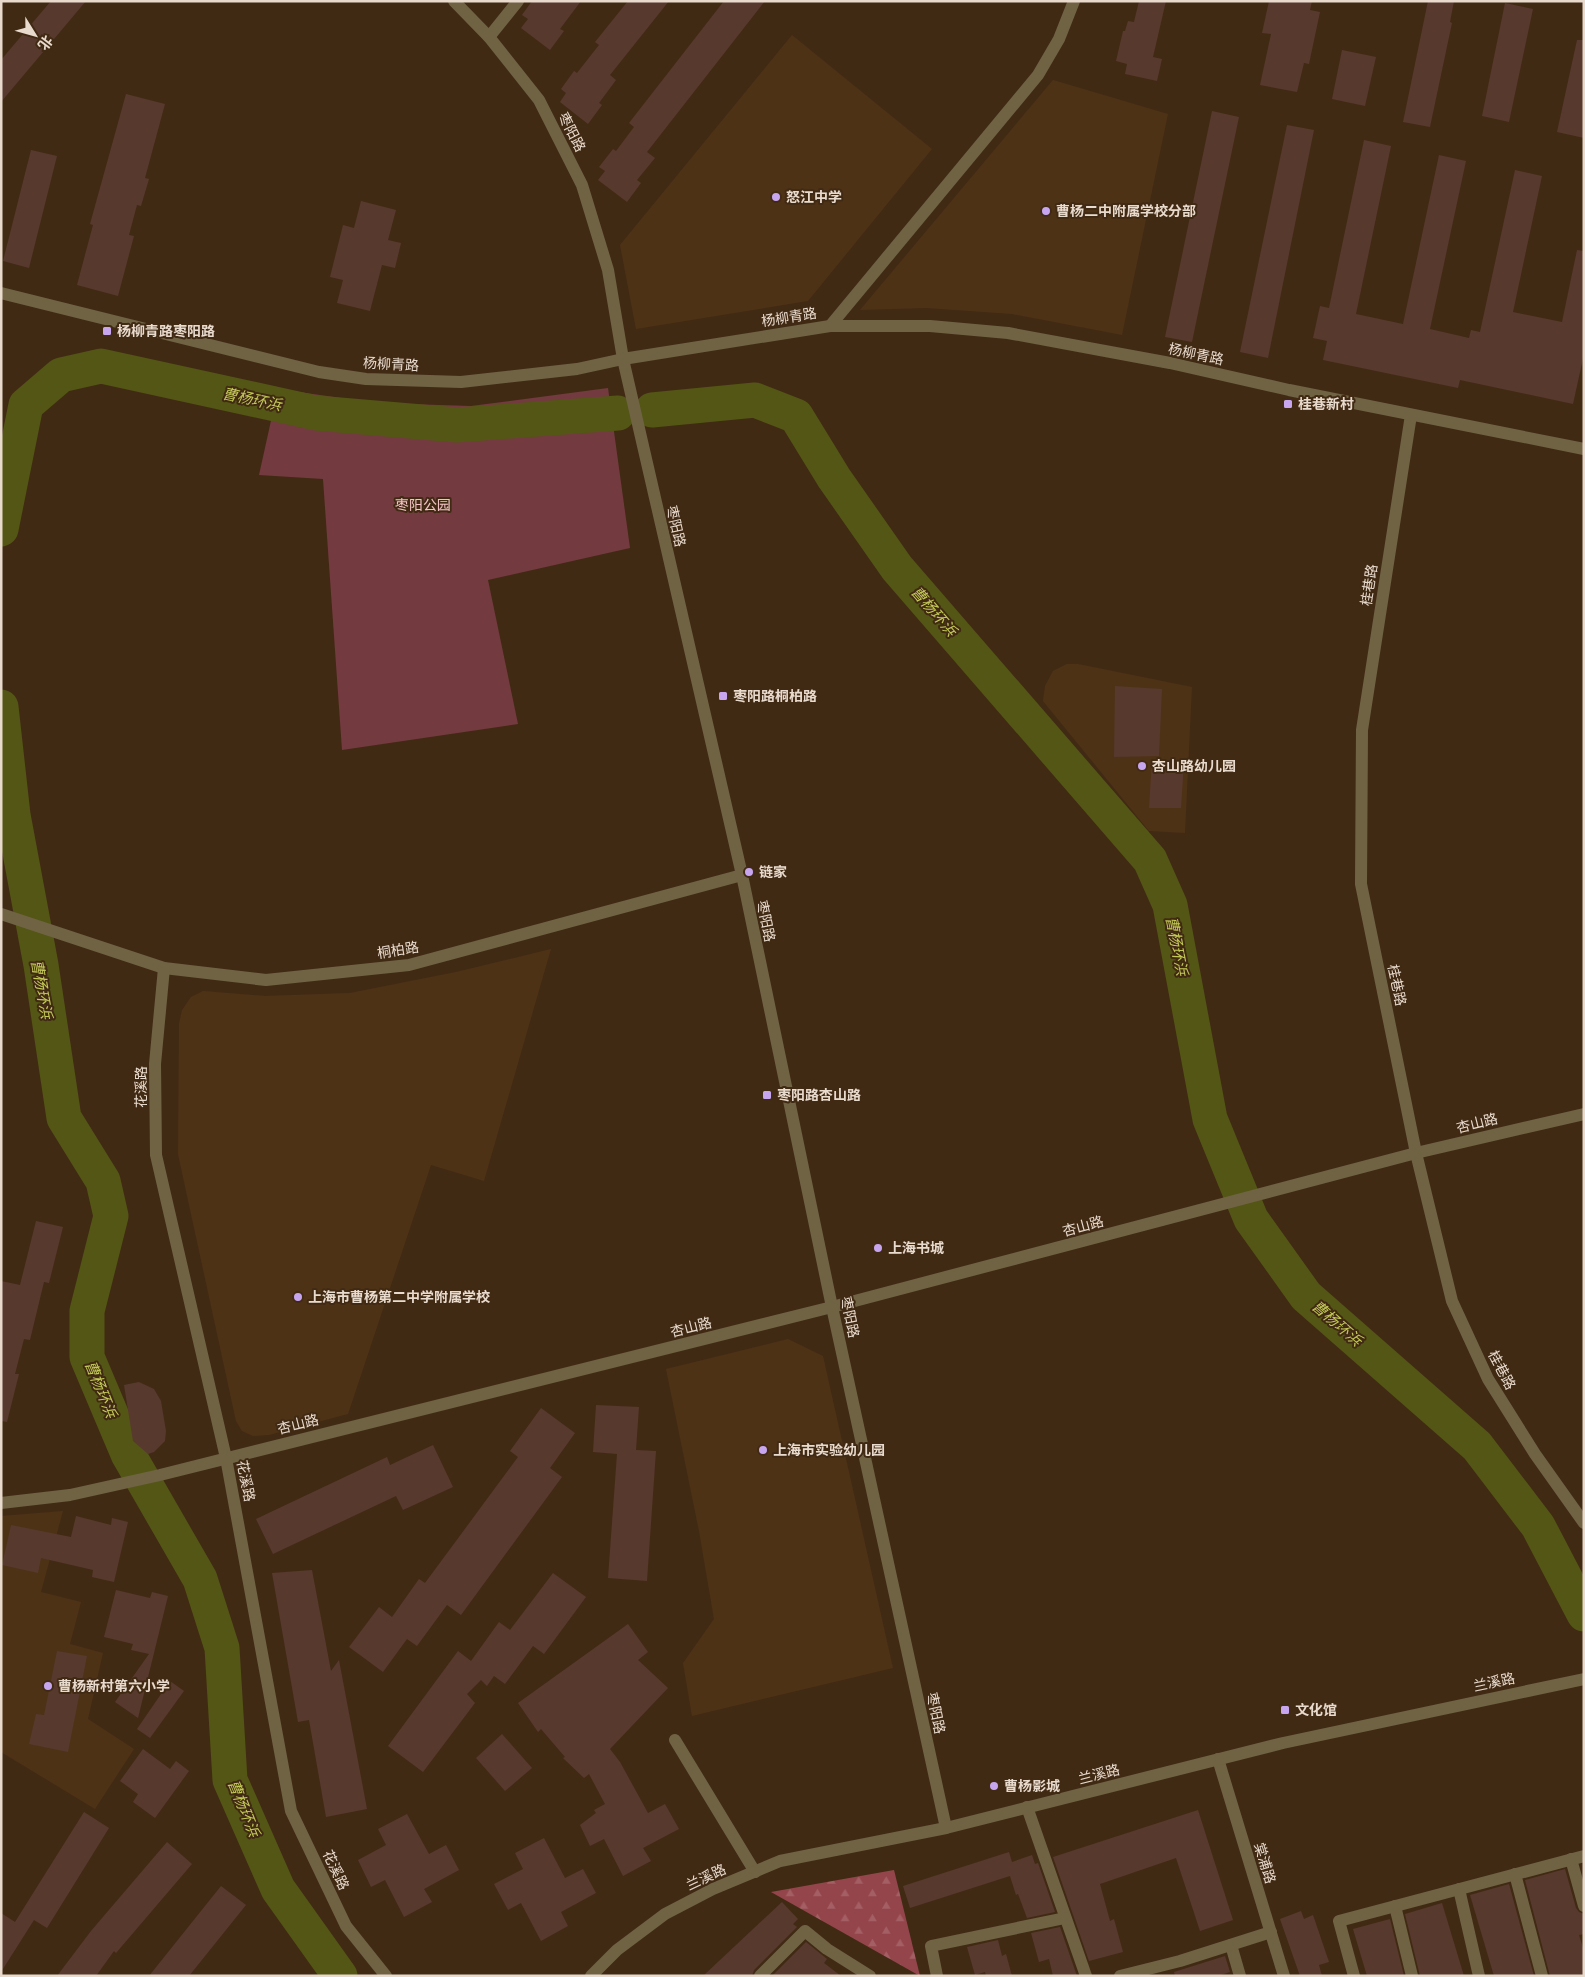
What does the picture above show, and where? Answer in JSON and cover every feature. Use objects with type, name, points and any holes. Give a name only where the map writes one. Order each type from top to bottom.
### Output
[{"type":"street","name":"枣阳路","points":[[454,1],[490,37],[539,100],[582,185],[608,270],[623,359],[742,875],[832,1307],[946,1828]]},
{"type":"street","points":[[490,37],[518,1]]},
{"type":"street","points":[[830,326],[1038,76],[1059,39],[1074,1]]},
{"type":"street","name":"杨柳青路","points":[[1,293],[319,372],[366,379],[461,382],[577,369],[623,359],[830,326],[930,326],[1008,333],[1170,363],[1411,415],[1584,449]]},
{"type":"street","name":"桂巷路","points":[[1411,415],[1362,730],[1361,884],[1416,1154],[1452,1301],[1488,1379],[1535,1454],[1584,1523]]},
{"type":"street","name":"桐柏路","points":[[1,914],[164,968],[266,980],[409,965],[742,875]]},
{"type":"street","name":"花溪路","points":[[164,968],[155,1064],[156,1155],[226,1458],[292,1811],[346,1926],[386,1976]]},
{"type":"street","name":"杏山路","points":[[1,1503],[70,1495],[160,1475],[832,1307],[1416,1154],[1584,1114]]},
{"type":"street","name":"兰溪路","points":[[591,1976],[617,1950],[665,1914],[713,1889],[780,1861],[946,1828],[1283,1743],[1584,1678]]},
{"type":"street","points":[[675,1740],[755,1872]]},
{"type":"street","name":"棠浦路","points":[[1218,1759],[1284,1976]]},
{"type":"street","points":[[1027,1807],[1086,1976]]},
{"type":"street","points":[[1354,1976],[1339,1921],[1578,1857],[1584,1906]]},
{"type":"street","points":[[1515,1874],[1542,1976]]},
{"type":"street","points":[[1459,1889],[1479,1976]]},
{"type":"street","points":[[1395,1906],[1412,1976]]},
{"type":"street","points":[[937,1976],[930,1946],[1066,1918]]},
{"type":"street","points":[[760,1976],[805,1931],[849,1971],[870,1976]]},
{"type":"street","points":[[1120,1976],[1172,1970],[1231,1944],[1270,1932]]},
{"type":"street","points":[[1231,1944],[1240,1976]]},
{"type":"shaded area","name":"怒江中学","points":[[792,35],[932,149],[808,301],[636,329],[620,245]]},
{"type":"shaded area","name":"曹杨二中附属学校分部","points":[[1053,80],[1168,114],[1122,335],[1012,314],[926,308],[860,310]]},
{"type":"shaded area","name":"杏山路幼儿园","points":[[1067,664],[1078,664],[1192,687],[1185,833],[1149,831],[1043,701],[1045,686],[1053,671]]},
{"type":"shaded area","name":"上海市曹杨第二中学附属学校","points":[[551,949],[484,1181],[431,1165],[348,1414],[269,1435],[253,1436],[242,1431],[236,1421],[178,1154],[179,1024],[182,1010],[191,997],[203,991],[265,996],[350,993],[456,972]]},
{"type":"shaded area","name":"上海市实验幼儿园","points":[[788,1339],[823,1356],[893,1668],[692,1716],[683,1663],[714,1619],[699,1531],[666,1369]]},
{"type":"shaded area","name":"曹杨新村第六小学","points":[[63,1511],[41,1592],[81,1602],[70,1644],[103,1653],[88,1719],[134,1749],[95,1809],[1,1752],[1,1516]]},
{"type":"green space","name":"枣阳公园","points":[[608,388],[630,548],[488,580],[518,724],[342,750],[323,479],[259,475],[278,389],[376,403],[471,406]]},
{"type":"green space","points":[[894,1870],[920,1976],[771,1892]]},
{"type":"building","points":[[51,1],[86,1],[1,102],[1,60]]},
{"type":"building","points":[[532,1],[581,1],[560,29],[564,31],[550,50],[521,28],[528,19],[522,15]]},
{"type":"building","points":[[628,1],[669,1],[610,75],[616,80],[599,103],[602,105],[588,124],[560,102],[566,93],[561,89],[574,71],[577,73],[599,45],[595,42]]},
{"type":"building","points":[[724,1],[765,1],[647,152],[655,158],[637,180],[641,183],[627,202],[598,180],[605,171],[599,167],[613,149],[616,151],[634,127],[629,123]]},
{"type":"building","points":[[1139,1],[1166,1],[1153,57],[1162,59],[1157,81],[1125,74],[1127,64],[1116,61],[1123,31],[1125,31],[1128,21],[1134,22]]},
{"type":"building","points":[[1269,1],[1312,1],[1310,10],[1320,12],[1309,64],[1304,63],[1297,92],[1260,85],[1271,34],[1262,33]]},
{"type":"building","points":[[1428,1],[1454,1],[1450,22],[1452,23],[1430,127],[1403,122]]},
{"type":"building","points":[[1505,3],[1533,9],[1509,122],[1482,116]]},
{"type":"building","points":[[1577,40],[1584,40],[1584,138],[1557,132]]},
{"type":"building","points":[[1342,50],[1376,57],[1365,106],[1332,99]]},
{"type":"building","points":[[126,94],[165,104],[145,178],[149,179],[141,206],[137,205],[129,235],[134,236],[118,296],[77,285],[93,225],[90,224]]},
{"type":"building","points":[[1212,111],[1239,117],[1192,342],[1165,337]]},
{"type":"building","points":[[1287,125],[1314,130],[1268,358],[1240,352]]},
{"type":"building","points":[[1364,140],[1391,146],[1356,314],[1403,324],[1439,155],[1466,161],[1430,329],[1469,338],[1471,330],[1480,332],[1515,170],[1542,176],[1513,312],[1562,322],[1577,250],[1584,251],[1584,354],[1573,404],[1460,380],[1458,388],[1323,360],[1327,341],[1313,338],[1320,306],[1329,308]]},
{"type":"building","points":[[31,150],[57,156],[29,268],[3,261]]},
{"type":"building","points":[[361,201],[396,210],[388,240],[401,243],[395,268],[382,265],[370,311],[337,303],[343,280],[330,277],[343,225],[354,228]]},
{"type":"building","points":[[1115,686],[1162,689],[1159,756],[1114,757]]},
{"type":"building","points":[[1152,760],[1184,762],[1181,808],[1149,808]]},
{"type":"building","points":[[36,1221],[63,1227],[49,1283],[44,1282],[30,1340],[24,1339],[15,1374],[19,1374],[7,1422],[1,1421],[1,1281],[20,1285]]},
{"type":"building","points":[[139,1382],[154,1389],[161,1401],[166,1431],[165,1441],[154,1452],[148,1454],[133,1441],[124,1385]]},
{"type":"building","points":[[596,1405],[639,1407],[636,1450],[656,1451],[647,1581],[608,1578],[617,1454],[593,1452]]},
{"type":"building","points":[[541,1408],[575,1433],[550,1468],[562,1477],[461,1615],[447,1605],[417,1646],[407,1639],[383,1672],[349,1647],[379,1607],[392,1617],[419,1579],[425,1583],[518,1457],[510,1451]]},
{"type":"building","points":[[433,1445],[453,1487],[403,1510],[396,1496],[273,1554],[256,1519],[387,1457],[390,1465]]},
{"type":"building","points":[[76,1516],[111,1525],[112,1518],[128,1522],[114,1582],[92,1577],[93,1570],[41,1558],[38,1573],[2,1565],[11,1525],[71,1537]]},
{"type":"building","points":[[312,1570],[331,1671],[339,1660],[367,1809],[326,1817],[309,1720],[298,1722],[272,1573]]},
{"type":"building","points":[[553,1573],[586,1597],[544,1654],[533,1646],[505,1684],[494,1676],[487,1686],[481,1680],[467,1694],[475,1703],[423,1772],[388,1746],[458,1651],[471,1661],[499,1622],[510,1630]]},
{"type":"building","points":[[116,1590],[150,1598],[152,1592],[168,1596],[138,1718],[115,1702],[149,1654],[131,1650],[133,1644],[104,1637]]},
{"type":"building","points":[[628,1624],[648,1652],[638,1660],[668,1688],[610,1749],[620,1762],[648,1813],[665,1804],[679,1829],[643,1848],[651,1861],[623,1876],[604,1839],[590,1846],[580,1825],[596,1813],[594,1810],[605,1804],[589,1774],[584,1778],[563,1758],[565,1757],[541,1729],[538,1732],[518,1703]]},
{"type":"building","points":[[57,1651],[87,1656],[68,1752],[29,1744],[36,1714],[44,1715]]},
{"type":"building","points":[[170,1681],[184,1691],[150,1738],[137,1729]]},
{"type":"building","points":[[502,1734],[532,1768],[505,1791],[476,1758]]},
{"type":"building","points":[[143,1749],[170,1769],[176,1761],[189,1771],[155,1818],[133,1802],[138,1794],[120,1781]]},
{"type":"building","points":[[1198,1810],[1233,1920],[1200,1931],[1176,1858],[1100,1884],[1110,1921],[1114,1919],[1123,1952],[1089,1961],[1053,1857]]},
{"type":"building","points":[[84,1812],[109,1828],[47,1928],[34,1920],[1,1972],[1,1913],[15,1922]]},
{"type":"building","points":[[407,1814],[429,1854],[446,1845],[459,1870],[424,1889],[432,1902],[404,1917],[385,1880],[371,1887],[358,1860],[386,1845],[378,1829]]},
{"type":"building","points":[[544,1838],[565,1878],[583,1869],[596,1893],[561,1912],[568,1926],[541,1941],[521,1903],[508,1910],[494,1884],[523,1869],[515,1853]]},
{"type":"building","points":[[167,1842],[192,1864],[116,1953],[114,1951],[96,1976],[57,1976],[91,1931]]},
{"type":"building","points":[[1009,1852],[1012,1862],[1032,1855],[1035,1864],[1038,1863],[1055,1912],[1027,1918],[1018,1894],[1016,1895],[1010,1876],[910,1908],[903,1886]]},
{"type":"building","points":[[1565,1869],[1576,1908],[1584,1914],[1584,1934],[1579,1935],[1584,1951],[1584,1976],[1550,1976],[1525,1880]]},
{"type":"building","points":[[1509,1884],[1534,1976],[1494,1976],[1470,1895]]},
{"type":"building","points":[[221,1886],[246,1905],[189,1976],[149,1976]]},
{"type":"building","points":[[782,1902],[798,1919],[793,1924],[797,1927],[754,1970],[752,1976],[703,1976]]},
{"type":"building","points":[[1442,1903],[1464,1976],[1420,1976],[1405,1914]]},
{"type":"building","points":[[1301,1911],[1304,1919],[1313,1915],[1329,1962],[1319,1965],[1322,1976],[1300,1976],[1280,1919]]},
{"type":"building","points":[[1390,1919],[1404,1976],[1367,1976],[1353,1929]]},
{"type":"building","points":[[1060,1927],[1077,1976],[1053,1976],[1049,1959],[1039,1962],[1031,1933]]},
{"type":"building","points":[[998,1940],[1002,1956],[1006,1954],[1012,1976],[986,1976],[985,1972],[975,1975],[967,1947]]},
{"type":"building","points":[[806,1942],[827,1959],[824,1963],[841,1976],[772,1976]]},
{"type":"building","points":[[1225,1956],[1230,1972],[1218,1976],[1175,1976],[1174,1972]]},
{"type":"waterway","name":"曹杨环浜","points":[[1,529],[26,405],[61,375],[101,366],[316,413],[457,425],[618,413]]},
{"type":"waterway","name":"曹杨环浜","points":[[652,410],[755,400],[796,416],[834,478],[897,568],[1150,860],[1170,905],[1210,1119],[1251,1219],[1306,1296],[1477,1446],[1538,1526],[1584,1614]]},
{"type":"waterway","name":"曹杨环浜","points":[[1,707],[13,815],[41,965],[64,1118],[103,1181],[111,1216],[87,1311],[87,1357],[128,1454],[200,1579],[222,1648],[230,1780],[278,1889],[340,1976]]},
{"type":"place","name":"怒江中学","points":[[776,197]]},
{"type":"place","name":"曹杨二中附属学校分部","points":[[1046,211]]},
{"type":"place","name":"杨柳青路枣阳路","points":[[107,331]]},
{"type":"place","name":"桂巷新村","points":[[1288,404]]},
{"type":"place","name":"枣阳路桐柏路","points":[[723,696]]},
{"type":"place","name":"杏山路幼儿园","points":[[1142,766]]},
{"type":"place","name":"链家","points":[[749,872]]},
{"type":"place","name":"枣阳路杏山路","points":[[767,1095]]},
{"type":"place","name":"上海书城","points":[[878,1248]]},
{"type":"place","name":"上海市曹杨第二中学附属学校","points":[[298,1297]]},
{"type":"place","name":"上海市实验幼儿园","points":[[763,1450]]},
{"type":"place","name":"曹杨新村第六小学","points":[[48,1686]]},
{"type":"place","name":"文化馆","points":[[1285,1710]]},
{"type":"place","name":"曹杨影城","points":[[994,1786]]}]
